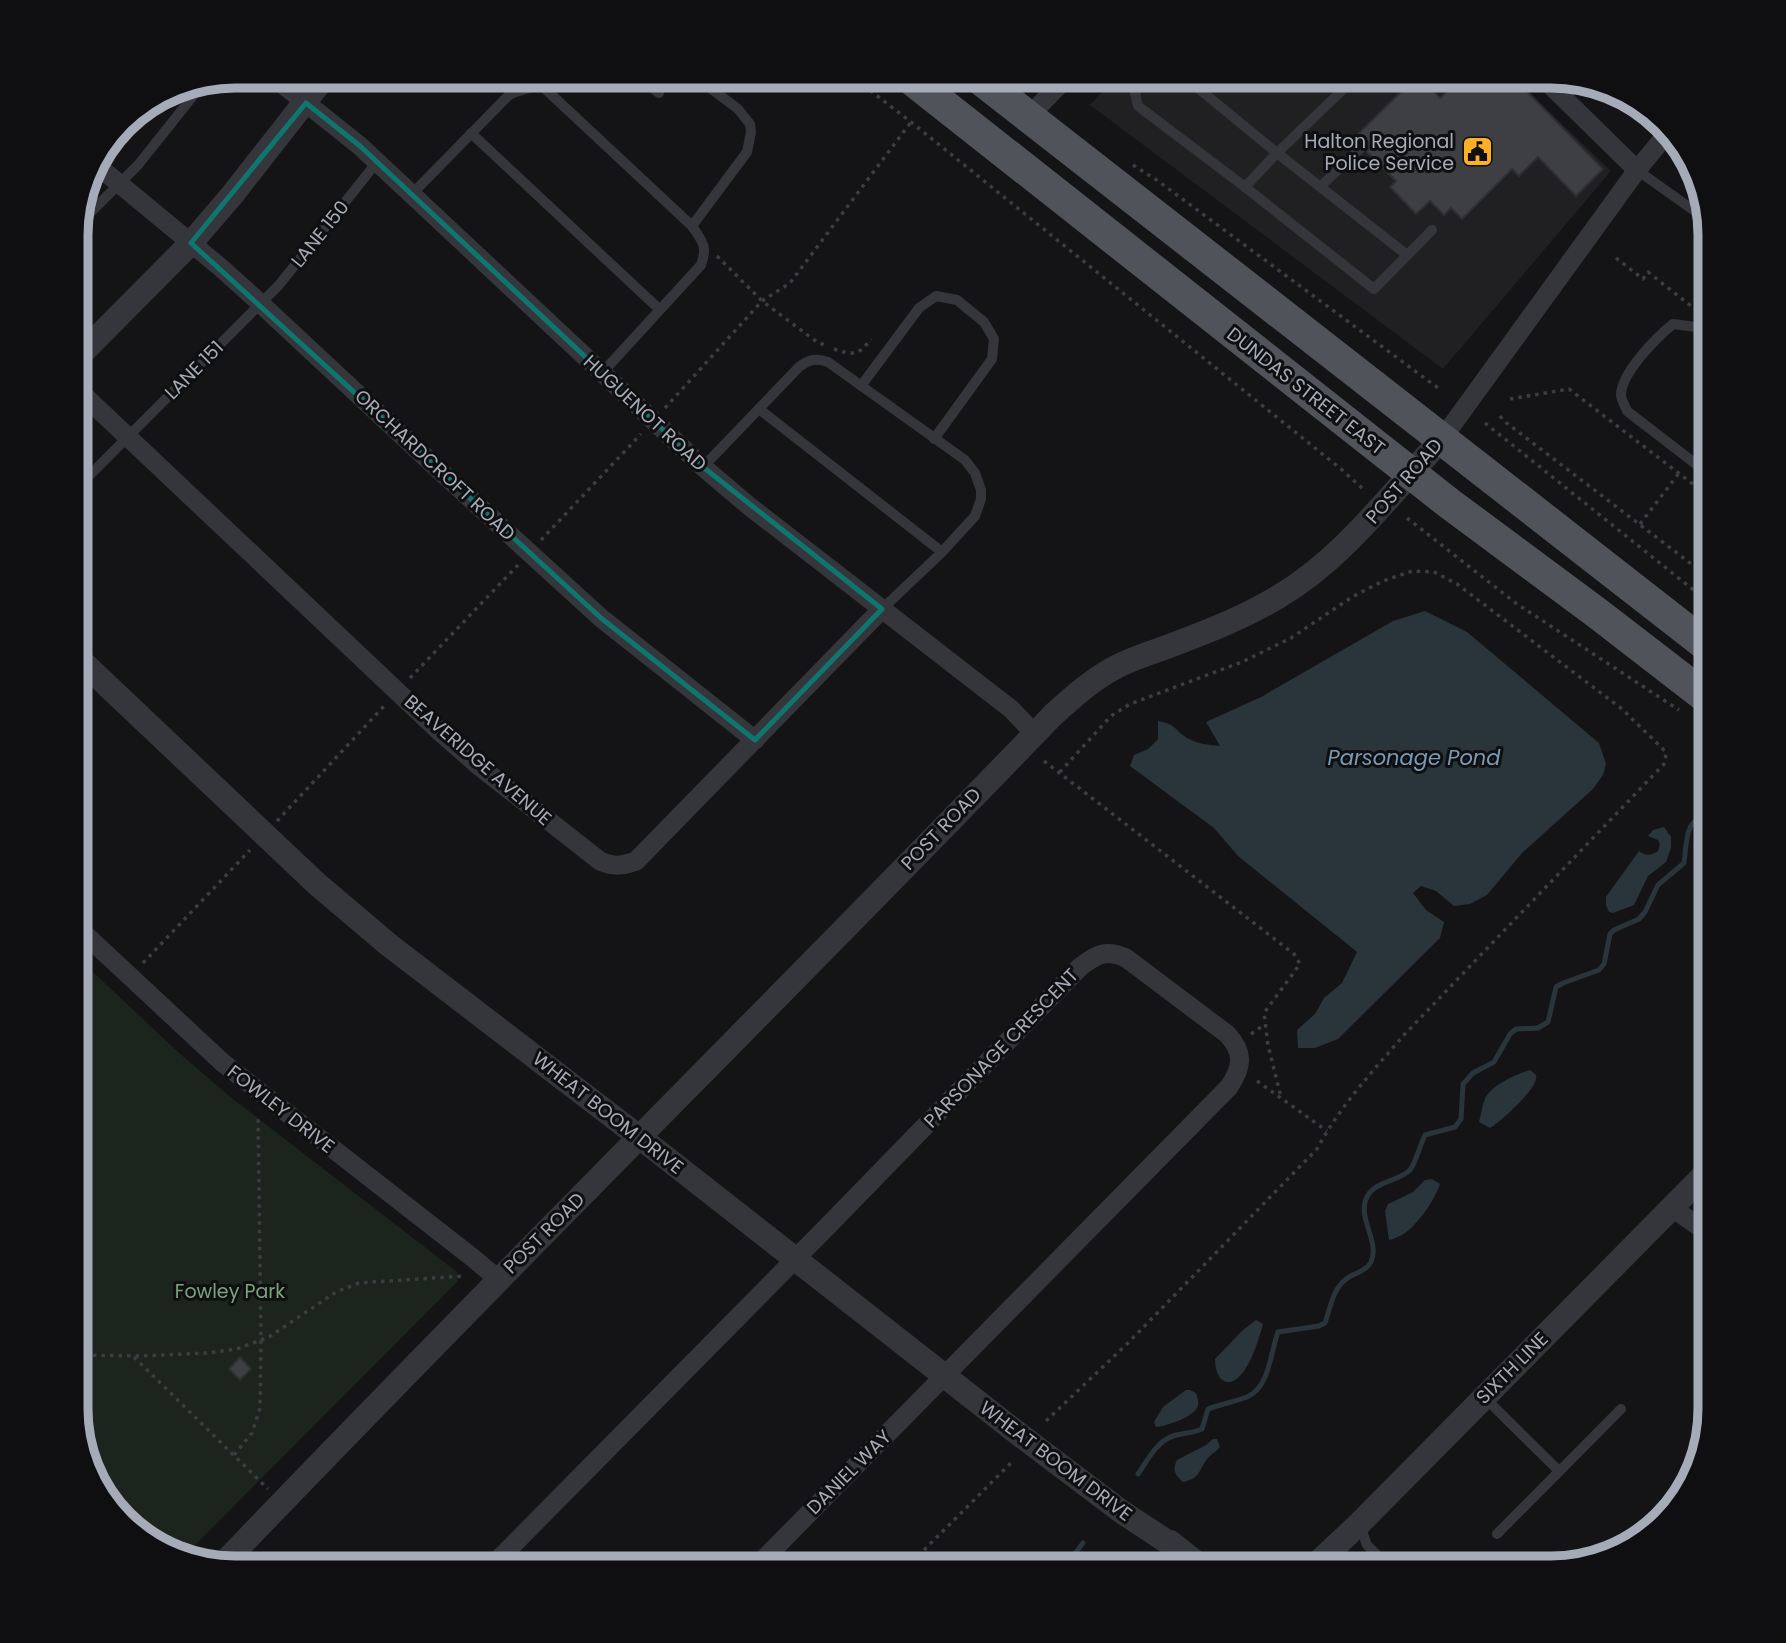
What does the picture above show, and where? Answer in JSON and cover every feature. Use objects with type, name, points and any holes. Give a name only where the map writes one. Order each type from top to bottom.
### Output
[{"type":"main road","name":"DUNDAS STREET EAST","points":[[922,88],[1410,473],[1698,708]]},
{"type":"main road","points":[[991,88],[1698,639]]},
{"type":"street","name":"HUGUENOT ROAD","points":[[287,88],[377,162],[703,467],[749,506],[1011,709],[1035,734]]},
{"type":"street","points":[[88,347],[191,243],[317,88]]},
{"type":"street","points":[[1028,117],[1056,88]]},
{"type":"street","points":[[1553,88],[1637,170]]},
{"type":"street","name":"POST ROAD","points":[[231,1556],[498,1279],[1081,690],[1116,667],[1142,655],[1257,609],[1305,580],[1359,532],[1442,439],[1637,170],[1663,139]]},
{"type":"street","name":"ORCHARDCROFT ROAD","points":[[103,170],[260,303],[584,603],[755,740]]},
{"type":"street","name":"BEAVERIDGE AVENUE","points":[[88,400],[438,730],[479,766],[600,861],[611,866],[623,866],[636,861],[882,609]]},
{"type":"street","name":"WHEAT BOOM DRIVE","points":[[88,667],[317,884],[389,945],[944,1376],[1122,1512],[1188,1556]]},
{"type":"street","name":"FOWLEY DRIVE","points":[[88,937],[223,1063],[498,1279]]},
{"type":"street","name":"PARSONAGE CRESCENT","points":[[795,1259],[1080,967],[1100,954],[1117,954],[1126,958],[1227,1034],[1237,1048],[1240,1058],[1240,1069],[1229,1087],[944,1376]]},
{"type":"street","name":"SIXTH LINE","points":[[1325,1556],[1699,1180]]},
{"type":"street","points":[[1671,1207],[1699,1226]]},
{"type":"street","points":[[502,1556],[795,1259]]},
{"type":"street","name":"DANIEL WAY","points":[[767,1556],[944,1376]]},
{"type":"street","name":"WHEAT BOOM DRIVE","points":[[1166,1541],[1166,1545],[1179,1556]]},
{"type":"lane","points":[[412,194],[509,94],[532,88]]},
{"type":"lane","points":[[552,88],[692,226],[704,244],[705,254],[701,265],[602,373]]},
{"type":"lane","points":[[652,88],[659,93]]},
{"type":"lane","points":[[692,226],[747,152],[751,142],[750,124],[738,109],[710,88]]},
{"type":"lane","points":[[1139,88],[1135,93],[1138,106],[1374,289],[1432,230]]},
{"type":"lane","points":[[1198,88],[1408,255]]},
{"type":"lane","points":[[1245,187],[1345,88]]},
{"type":"lane","points":[[89,213],[138,165],[195,93]]},
{"type":"lane","points":[[471,133],[659,310]]},
{"type":"lane","points":[[1321,186],[1362,147]]},
{"type":"lane","name":"LANE 150","points":[[260,303],[279,285],[377,162]]},
{"type":"lane","points":[[1637,170],[1696,212]]},
{"type":"lane","points":[[861,386],[919,307],[936,296],[957,300],[985,322],[994,339],[992,359],[934,439]]},
{"type":"lane","name":"LANE 151","points":[[88,477],[260,303]]},
{"type":"lane","points":[[1698,329],[1674,324],[1658,336],[1627,375],[1620,396],[1627,411],[1698,466]]},
{"type":"lane","points":[[703,467],[799,367],[813,359],[828,362],[965,460],[975,473],[981,490],[975,516],[942,552],[882,609]]},
{"type":"lane","points":[[759,409],[942,552]]},
{"type":"lane","points":[[1484,1396],[1559,1471]]},
{"type":"lane","points":[[1497,1534],[1621,1409]]},
{"type":"lane","points":[[1359,1524],[1367,1545],[1378,1556]]},
{"type":"path","points":[[867,88],[1363,489]]},
{"type":"path","points":[[666,407],[762,301],[790,283],[911,122]]},
{"type":"path","points":[[1130,163],[1438,388]]},
{"type":"path","points":[[704,244],[762,301],[817,342],[852,354],[860,352],[871,340]]},
{"type":"path","points":[[1616,258],[1643,279],[1648,272],[1698,311]]},
{"type":"path","points":[[1510,399],[1569,389],[1698,489]]},
{"type":"path","points":[[1500,416],[1503,421],[1698,570]]},
{"type":"path","points":[[1485,423],[1698,595]]},
{"type":"path","points":[[537,544],[646,428]]},
{"type":"path","points":[[1640,524],[1679,473]]},
{"type":"path","points":[[1407,519],[1517,604],[1698,708]]},
{"type":"path","points":[[404,685],[523,559]]},
{"type":"path","points":[[1046,1422],[1129,1342],[1317,1149],[1366,1078],[1665,763],[1666,752],[1622,709],[1457,584],[1434,572],[1412,571],[1383,581],[1352,597],[1291,638],[1242,662],[1130,704],[1111,716],[1059,773]]},
{"type":"path","points":[[273,825],[392,698]]},
{"type":"path","points":[[1044,761],[1294,954],[1300,964],[1264,1013],[1268,1045],[1281,1097]]},
{"type":"path","points":[[143,963],[256,844]]},
{"type":"path","points":[[1251,1034],[1265,1024]]},
{"type":"path","points":[[1257,1081],[1327,1131]]},
{"type":"path","points":[[234,1455],[252,1433],[260,1408],[258,1116]]},
{"type":"path","points":[[88,1355],[208,1353],[237,1349],[269,1337],[336,1292],[359,1283],[463,1276]]},
{"type":"path","points":[[132,1356],[273,1493],[281,1504]]},
{"type":"path","points":[[918,1556],[1013,1461]]},
{"type":"highlighted area","points":[[306,103],[360,146],[703,467],[882,609],[755,740],[601,618],[191,243]]},
{"type":"shaded area","points":[[1106,88],[1525,88],[1611,171],[1443,369],[1090,105]]},
{"type":"green space","name":"Fowley Park","points":[[88,967],[229,1096],[457,1272],[458,1281],[191,1549],[161,1536],[130,1513],[112,1490],[99,1465],[90,1437],[88,1418]]},
{"type":"water","name":"Parsonage Pond","points":[[1425,611],[1467,632],[1599,743],[1606,764],[1603,775],[1593,789],[1522,853],[1487,895],[1470,904],[1454,906],[1436,891],[1421,886],[1413,893],[1426,910],[1444,922],[1440,938],[1338,1039],[1315,1048],[1298,1048],[1297,1030],[1315,1014],[1324,998],[1342,983],[1357,952],[1238,856],[1214,828],[1130,766],[1134,755],[1148,749],[1158,739],[1158,721],[1172,726],[1191,740],[1220,746],[1206,722],[1261,697],[1393,621]]},
{"type":"water","points":[[1664,827],[1671,837],[1671,848],[1666,862],[1648,876],[1634,905],[1609,912],[1606,897],[1639,851],[1648,855],[1658,851],[1658,840],[1648,836],[1653,830]]},
{"type":"water","points":[[1530,1070],[1536,1076],[1534,1084],[1517,1105],[1490,1128],[1479,1122],[1488,1094],[1512,1077]]},
{"type":"water","points":[[1432,1179],[1440,1184],[1424,1213],[1406,1232],[1389,1240],[1385,1211],[1388,1204],[1413,1192],[1425,1180]]},
{"type":"water","points":[[1256,1320],[1263,1324],[1250,1360],[1238,1377],[1233,1381],[1224,1381],[1217,1373],[1215,1359]]},
{"type":"water","points":[[1186,1390],[1196,1393],[1196,1409],[1180,1420],[1156,1427],[1154,1422],[1163,1407]]},
{"type":"water","points":[[1217,1439],[1220,1447],[1207,1459],[1196,1476],[1183,1482],[1175,1472],[1177,1460]]},
{"type":"building","name":"Halton Regional Police Service","points":[[1405,88],[1431,88],[1440,98],[1450,88],[1524,88],[1603,169],[1576,196],[1538,157],[1519,176],[1512,169],[1462,219],[1451,208],[1444,215],[1430,201],[1416,214],[1390,187],[1396,181],[1367,152],[1368,142],[1354,138]]},
{"type":"building","points":[[240,1357],[251,1369],[240,1380],[229,1369]]},
{"type":"waterway","points":[[1138,1474],[1162,1442],[1173,1436],[1202,1429],[1208,1409],[1255,1392],[1265,1378],[1278,1332],[1325,1323],[1332,1300],[1341,1284],[1371,1262],[1373,1247],[1364,1207],[1369,1193],[1410,1170],[1425,1135],[1455,1127],[1461,1119],[1463,1084],[1473,1073],[1494,1062],[1510,1034],[1516,1029],[1538,1028],[1548,1022],[1556,987],[1599,970],[1604,964],[1610,934],[1639,919],[1658,885],[1684,863],[1687,837],[1698,817]]},
{"type":"waterway","points":[[1073,1556],[1083,1543]]},
{"type":"place","name":"Halton Regional Police Service","points":[[1477,152]]}]
